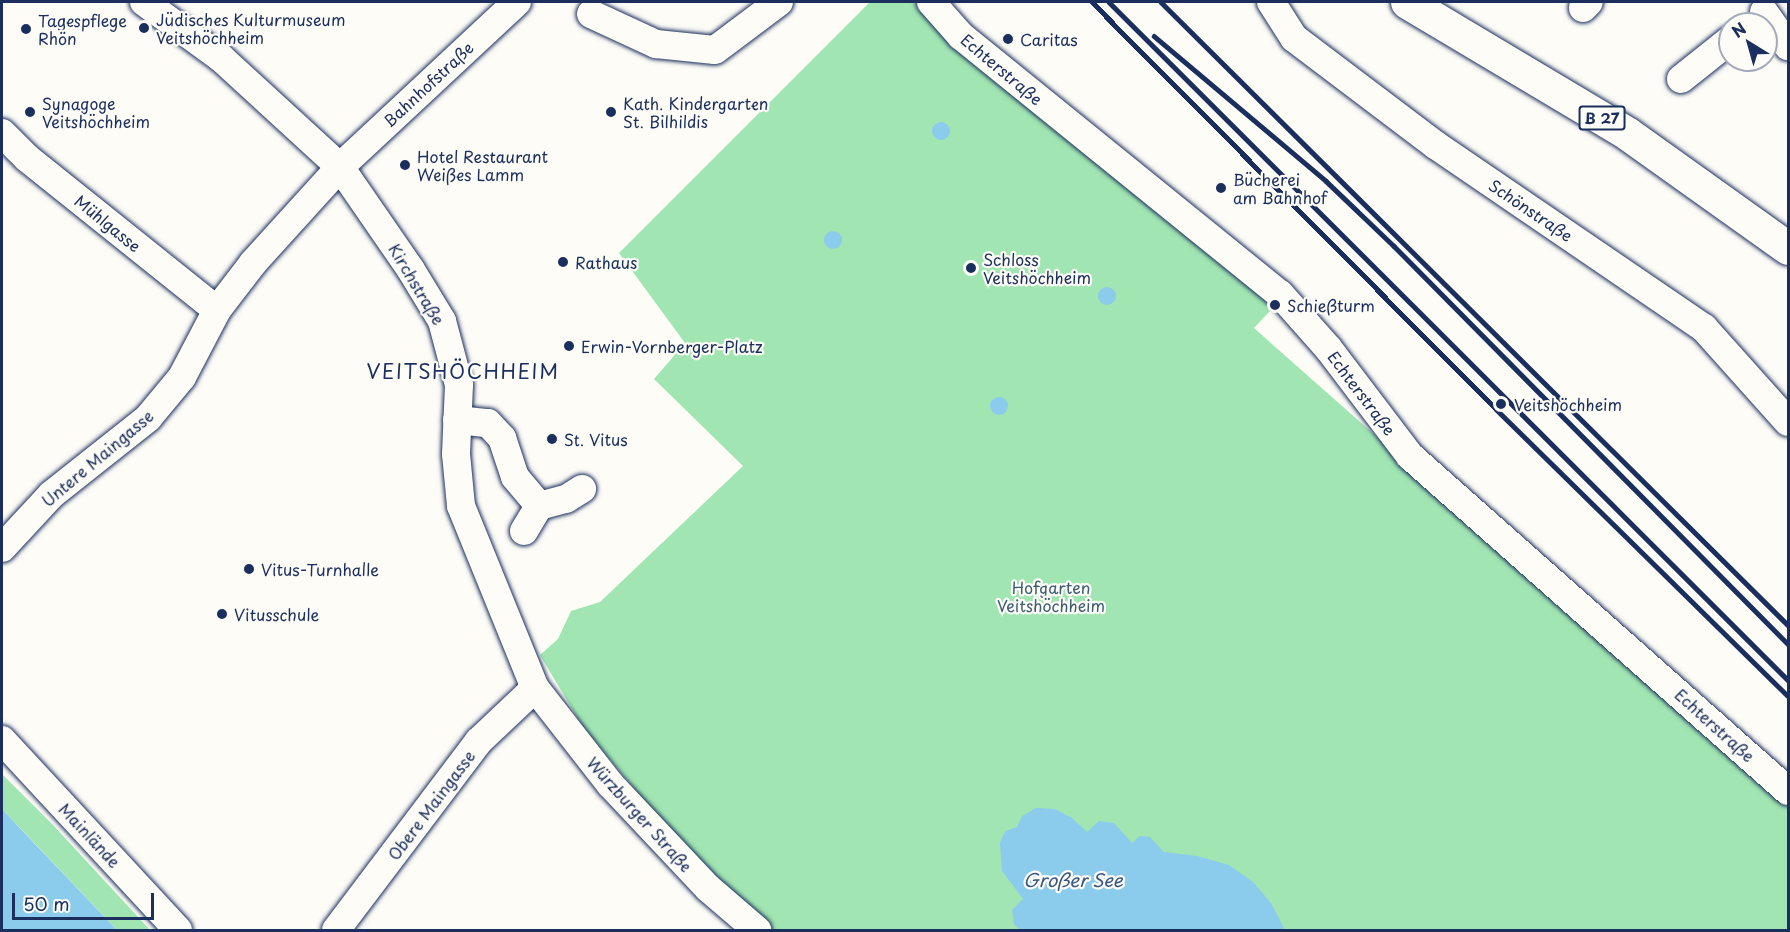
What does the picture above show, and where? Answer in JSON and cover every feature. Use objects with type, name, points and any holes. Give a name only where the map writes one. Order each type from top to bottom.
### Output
[{"type":"main road","name":"B 27","points":[[1407,2],[1628,134],[1788,248]]},
{"type":"street","name":"Kirchstraße","points":[[144,2],[221,58],[340,167],[442,321],[462,382],[457,420],[460,506],[535,688]]},
{"type":"street","name":"Bahnhofstraße","points":[[340,167],[517,2]]},
{"type":"street","points":[[591,14],[656,44],[715,50],[779,2]]},
{"type":"street","name":"Echterstraße","points":[[931,2],[961,36],[1280,294],[1328,348],[1410,456],[1788,791]]},
{"type":"street","name":"Schönstraße","points":[[1271,2],[1294,38],[1437,146],[1704,328],[1788,422]]},
{"type":"street","points":[[1778,32],[1788,46]]},
{"type":"street","points":[[1681,79],[1718,50]]},
{"type":"street","name":"Mühlgasse","points":[[2,133],[27,158],[217,310]]},
{"type":"street","name":"Untere Maingasse","points":[[2,548],[51,495],[148,418],[183,377],[217,310],[253,263],[340,167]]},
{"type":"street","points":[[457,420],[488,423],[502,438],[515,477],[539,506]]},
{"type":"street","points":[[524,531],[539,506],[566,499],[582,489]]},
{"type":"street","name":"Obere Maingasse","points":[[336,930],[480,741],[535,688]]},
{"type":"street","name":"Würzburger Straße","points":[[535,688],[610,784],[708,888],[757,930]]},
{"type":"street","name":"Mainlände","points":[[2,740],[178,930]]},
{"type":"green space","name":"Hofgarten Veitshöchheim","points":[[870,2],[918,2],[1268,302],[1270,311],[1254,328],[1788,801],[1788,930],[771,930],[710,879],[583,727],[540,655],[558,639],[571,611],[600,602],[743,466],[654,379],[685,343],[619,253]]},
{"type":"green space","points":[[2,774],[53,825],[150,930],[117,930],[2,809]]},
{"type":"water","points":[[941,122],[947,125],[950,131],[947,137],[941,140],[935,137],[932,131],[935,125]]},
{"type":"water","points":[[833,231],[839,234],[842,240],[839,246],[833,249],[827,246],[824,240],[827,234]]},
{"type":"water","points":[[1107,287],[1113,290],[1116,296],[1113,302],[1107,305],[1101,302],[1098,296],[1101,290]]},
{"type":"water","points":[[999,397],[1005,400],[1008,406],[1005,412],[999,415],[993,412],[990,406],[993,400]]},
{"type":"water","name":"Großer See","points":[[1036,808],[1055,809],[1072,818],[1087,832],[1099,821],[1114,823],[1132,843],[1140,836],[1150,837],[1164,852],[1197,856],[1229,865],[1253,882],[1271,903],[1285,930],[1020,930],[1014,924],[1012,910],[1023,899],[1002,871],[1000,843],[1005,831],[1017,827],[1022,816]]},
{"type":"water","points":[[2,809],[34,843],[117,930],[2,930]]},
{"type":"railway","points":[[1092,2],[1496,409],[1788,696]]},
{"type":"railway","points":[[1109,2],[1788,680]]},
{"type":"railway","points":[[1161,2],[1788,625]]},
{"type":"railway","points":[[1154,36],[1326,181],[1394,246],[1788,644]]},
{"type":"place","name":"Jüdisches Kulturmuseum Veitshöchheim","points":[[144,28]]},
{"type":"place","name":"Tagespflege Rhön","points":[[26,29]]},
{"type":"place","name":"Caritas","points":[[1008,39]]},
{"type":"place","name":"Synagoge Veitshöchheim","points":[[30,112]]},
{"type":"place","name":"Kath. Kindergarten St. Bilhildis","points":[[611,112]]},
{"type":"place","name":"Hotel Restaurant Weißes Lamm","points":[[405,165]]},
{"type":"place","name":"Bücherei am Bahnhof","points":[[1221,188]]},
{"type":"place","name":"Rathaus","points":[[563,262]]},
{"type":"place","name":"Schloss Veitshöchheim","points":[[971,268]]},
{"type":"place","name":"Schießturm","points":[[1275,305]]},
{"type":"place","name":"Erwin-Vornberger-Platz","points":[[569,346]]},
{"type":"place","name":"Veitshöchheim","points":[[1501,404]]},
{"type":"place","name":"St. Vitus","points":[[552,439]]},
{"type":"place","name":"Vitus-Turnhalle","points":[[249,569]]},
{"type":"place","name":"Vitusschule","points":[[222,614]]},
{"type":"district","name":"VEITSHÖCHHEIM","points":[[463,371]]}]
